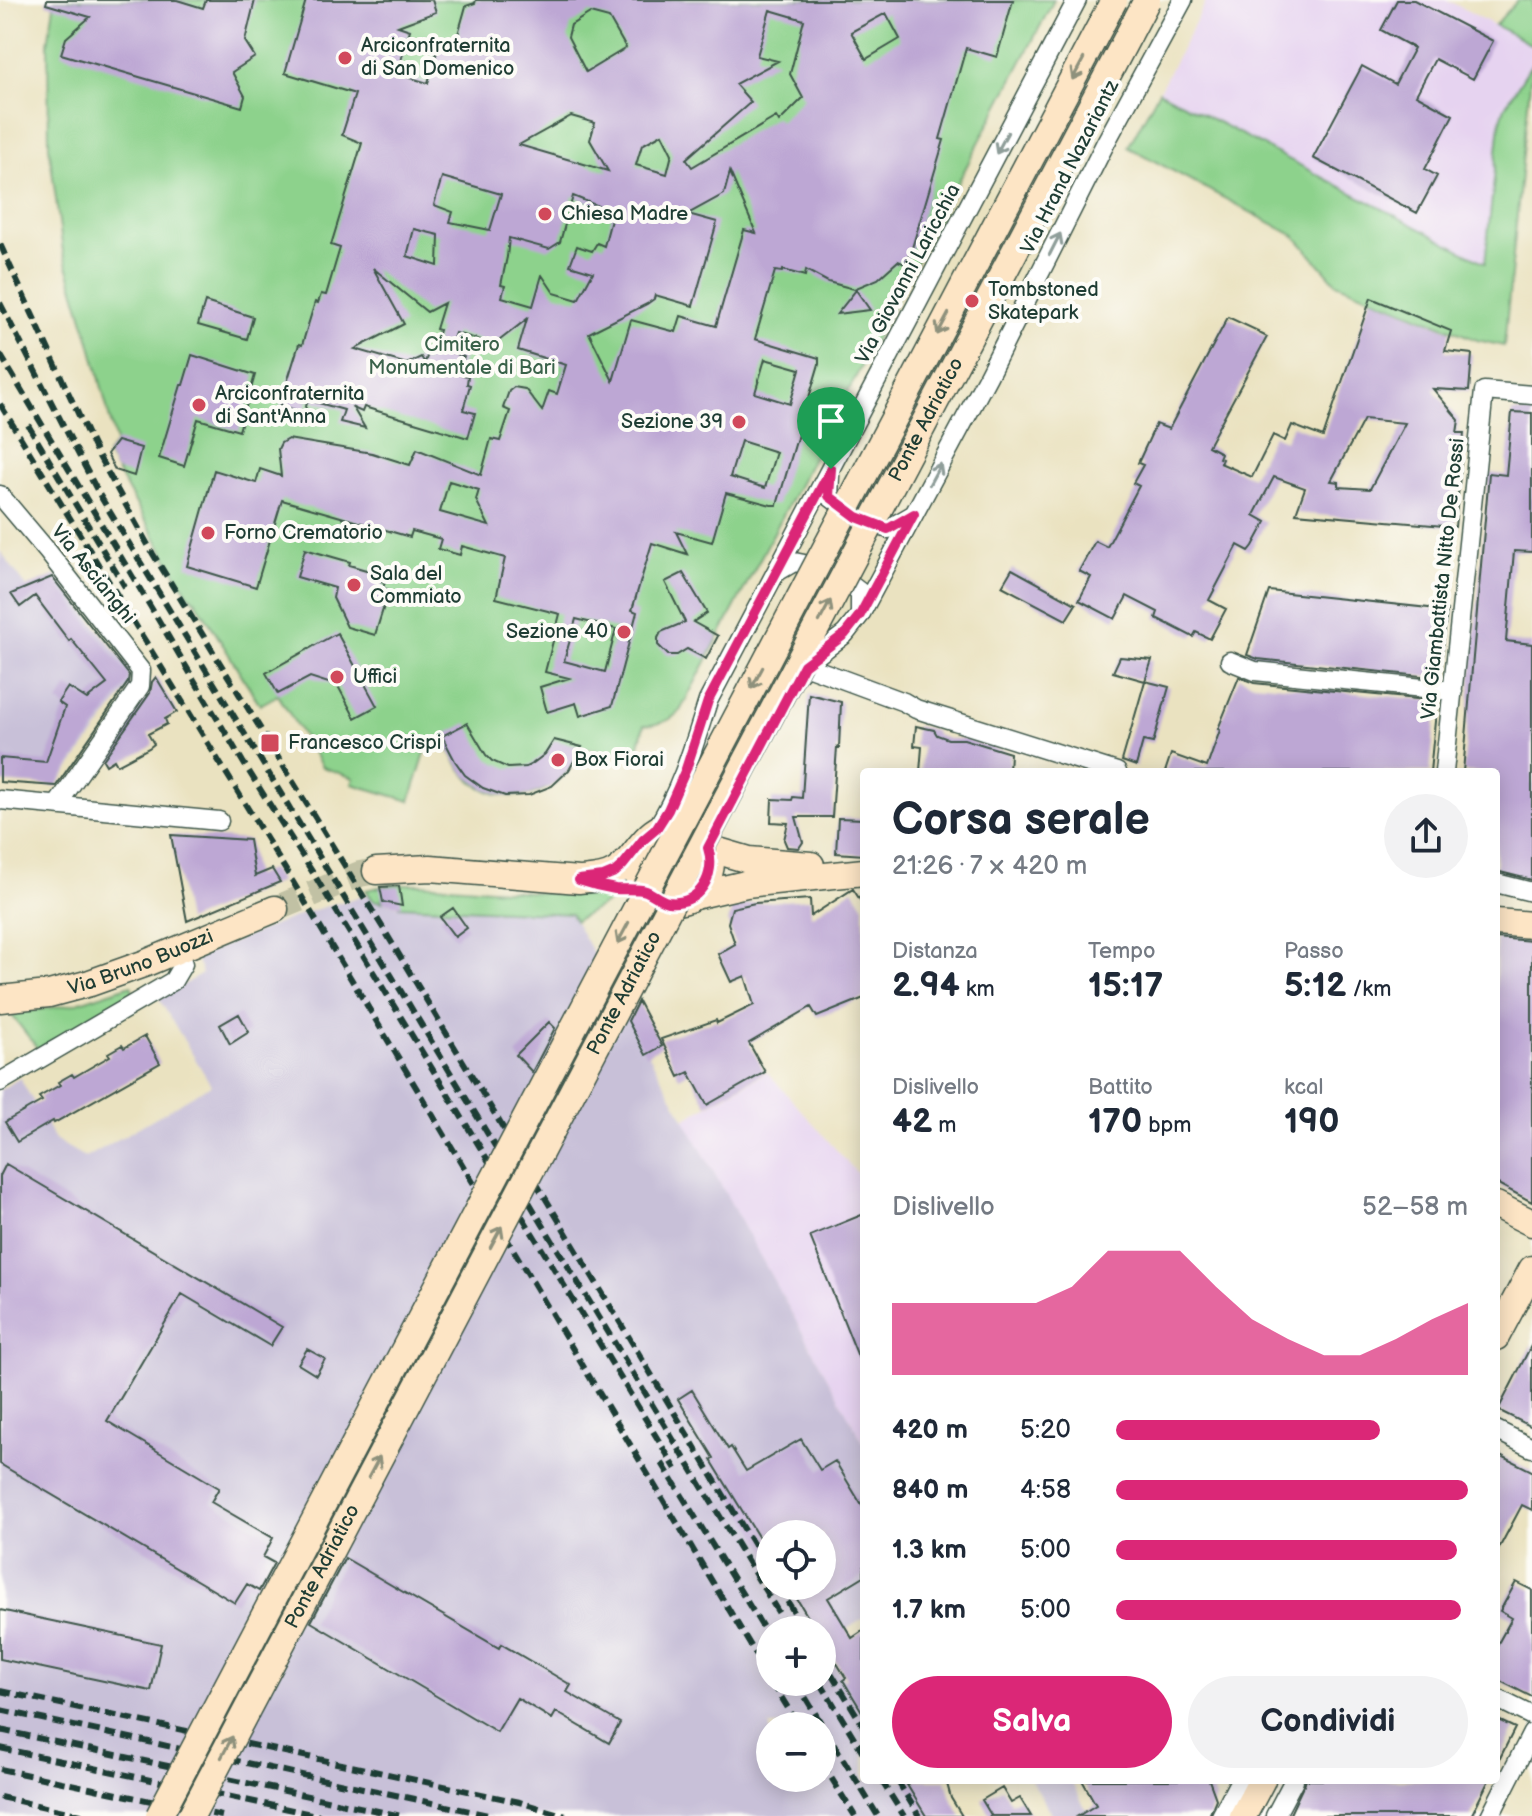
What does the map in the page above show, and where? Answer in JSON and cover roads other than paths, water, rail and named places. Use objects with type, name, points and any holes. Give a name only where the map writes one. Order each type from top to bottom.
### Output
[{"type":"main road","name":"Ponte Adriatico","points":[[159,1816],[1114,0]]},
{"type":"main road","name":"Ponte Adriatico","points":[[191,1816],[1147,0]]},
{"type":"main road","points":[[579,880],[615,872],[648,839],[672,826],[685,828],[700,837],[708,848],[710,874],[703,888],[694,896]]},
{"type":"main road","points":[[645,891],[635,867],[648,839]]},
{"type":"main road","points":[[708,848],[749,860],[860,871]]},
{"type":"main road","points":[[376,871],[430,868],[579,880],[618,889],[645,891],[669,902],[746,884],[860,872]]},
{"type":"main road","name":"Via Bruno Buozzi","points":[[0,999],[49,994],[90,983],[275,909]]},
{"type":"main road","points":[[1500,922],[1532,925]]},
{"type":"main road","points":[[1500,1207],[1532,1223]]},
{"type":"main road","points":[[1500,1329],[1532,1269]]},
{"type":"main road","points":[[1243,1816],[1260,1784]]},
{"type":"main road","points":[[1259,1816],[1275,1784]]},
{"type":"street","name":"Via Giovanni Laricchia","points":[[648,839],[668,810],[686,769],[708,701],[1077,0]]},
{"type":"street","name":"Via Hrand Nazariantz","points":[[708,848],[804,665],[845,634],[860,615],[1183,0]]},
{"type":"street","name":"Via Giambattista Nitto De Rossi","points":[[1444,768],[1484,391],[1532,395]]},
{"type":"street","points":[[831,469],[829,496],[857,517],[888,529],[914,514]]},
{"type":"street","name":"Via Ascianghi","points":[[0,495],[141,671],[140,686],[57,805]]},
{"type":"street","points":[[775,574],[794,562],[830,569],[860,592],[860,615]]},
{"type":"street","points":[[1230,661],[1255,671],[1453,691]]},
{"type":"street","points":[[804,665],[916,709],[1104,768]]},
{"type":"street","points":[[0,800],[219,821]]},
{"type":"street","points":[[1500,884],[1532,892]]},
{"type":"street","points":[[0,1082],[173,981],[183,964],[177,948]]},
{"type":"street","points":[[1500,1432],[1532,1448]]},
{"type":"street","points":[[1500,1700],[1532,1716]]},
{"type":"street","points":[[1490,1816],[1532,1733]]},
{"type":"street","points":[[1221,1816],[1238,1784]]},
{"type":"street","points":[[1275,1816],[1292,1784]]},
{"type":"tunnel","points":[[275,909],[360,874],[376,871]]},
{"type":"railway","points":[[0,244],[93,446],[153,554],[383,928],[756,1549]]},
{"type":"railway","points":[[0,303],[99,494],[780,1616]]},
{"type":"railway","points":[[0,354],[243,762],[676,1469]]},
{"type":"railway","points":[[0,404],[293,882],[756,1655]]},
{"type":"railway","points":[[28,425],[125,587]]},
{"type":"railway","points":[[662,1463],[756,1616]]},
{"type":"railway","points":[[787,1600],[796,1616]]},
{"type":"railway","points":[[836,1681],[860,1720]]},
{"type":"railway","points":[[0,1691],[519,1802],[566,1816]]},
{"type":"railway","points":[[781,1696],[790,1712]]},
{"type":"railway","points":[[805,1696],[878,1816]]},
{"type":"railway","points":[[829,1696],[860,1747]]},
{"type":"railway","points":[[0,1710],[493,1816]]},
{"type":"railway","points":[[0,1730],[401,1816]]},
{"type":"railway","points":[[0,1748],[321,1816]]},
{"type":"railway","points":[[0,1769],[222,1816]]},
{"type":"railway","points":[[884,1784],[904,1816]]},
{"type":"railway","points":[[899,1784],[919,1816]]},
{"type":"railway","points":[[836,1785],[855,1816]]},
{"type":"railway","points":[[0,1797],[86,1816]]},
{"type":"place","name":"Arciconfraternita di San Domenico","points":[[345,58]]},
{"type":"place","name":"Chiesa Madre","points":[[545,214]]},
{"type":"place","name":"Tombstoned Skatepark","points":[[972,301]]},
{"type":"place","name":"Arciconfraternita di Sant'Anna","points":[[199,405]]},
{"type":"place","name":"Sezione 39","points":[[739,422]]},
{"type":"place","name":"Forno Crematorio","points":[[208,533]]},
{"type":"place","name":"Sala del Commiato","points":[[354,585]]},
{"type":"place","name":"Sezione 40","points":[[624,632]]},
{"type":"place","name":"Uffici","points":[[337,677]]},
{"type":"place","name":"Francesco Crispi","points":[[270,743]]},
{"type":"place","name":"Box Fiorai","points":[[558,760]]},
{"type":"park label","name":"Cimitero Monumentale di Bari","points":[[462,356]]}]
